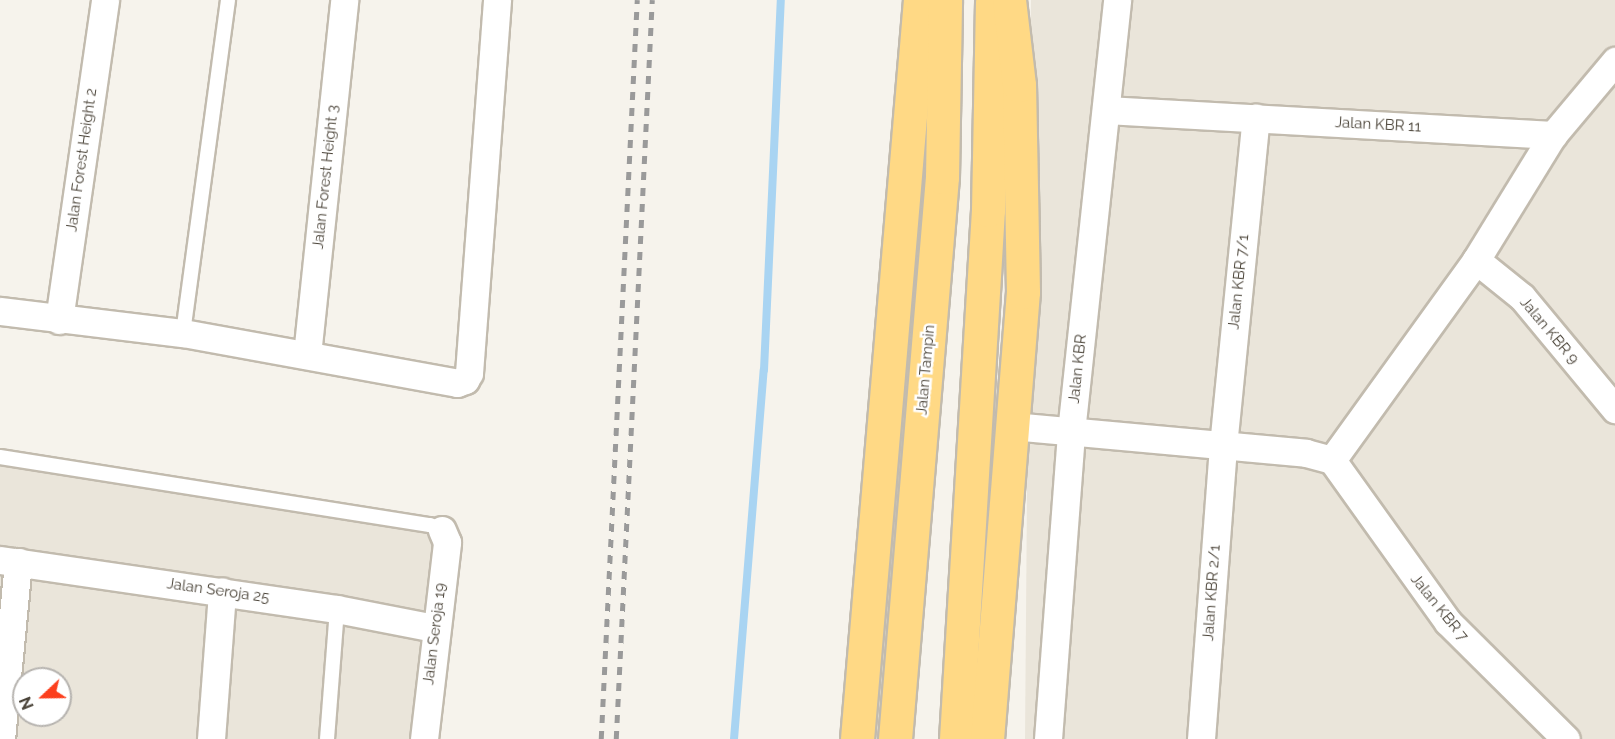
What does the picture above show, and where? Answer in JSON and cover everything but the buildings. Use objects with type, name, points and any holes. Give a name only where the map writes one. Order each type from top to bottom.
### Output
[{"type":"highway","points":[[857,739],[920,0]]},
{"type":"highway","name":"Jalan Tampin","points":[[895,739],[942,177],[945,0]]},
{"type":"highway","points":[[956,739],[987,210],[992,0]]},
{"type":"highway","points":[[987,739],[1023,292],[1019,85],[1009,0]]},
{"type":"street","name":"Jalan Forest Height 2","points":[[59,320],[105,0]]},
{"type":"street","name":"Jalan Forest Height 3","points":[[307,355],[344,0]]},
{"type":"street","points":[[0,311],[59,320],[183,333],[457,383],[467,377],[497,0]]},
{"type":"street","name":"Jalan KBR","points":[[1048,739],[1071,432],[1117,0]]},
{"type":"street","points":[[1012,426],[1306,453],[1332,460],[1476,260],[1552,135],[1615,60]]},
{"type":"street","name":"Jalan KBR 11","points":[[1106,110],[1552,135]]},
{"type":"street","name":"Jalan KBR 7/1","points":[[1223,446],[1256,118]]},
{"type":"street","name":"Jalan KBR 9","points":[[1476,260],[1522,297],[1615,410]]},
{"type":"street","name":"Jalan KBR 2/1","points":[[1201,739],[1223,446]]},
{"type":"street","name":"Jalan KBR 7","points":[[1332,460],[1448,622],[1566,739]]},
{"type":"street","name":"Jalan Seroja 19","points":[[424,739],[435,628],[447,542],[442,530]]},
{"type":"street","points":[[1,739],[9,561]]},
{"type":"street","name":"Jalan Seroja 25","points":[[9,561],[337,609],[435,628]]},
{"type":"street","points":[[212,739],[222,591]]},
{"type":"lane","points":[[183,333],[228,0]]},
{"type":"lane","points":[[0,457],[430,525],[442,530]]},
{"type":"lane","points":[[327,739],[337,609]]},
{"type":"shaded area","points":[[1031,0],[1615,0],[1615,739],[1025,739]]},
{"type":"shaded area","points":[[0,460],[442,530],[416,739],[0,739]]},
{"type":"waterway","points":[[734,739],[764,370],[781,0]]},
{"type":"railway","points":[[601,739],[637,0]]},
{"type":"railway","points":[[616,739],[652,0]]}]
